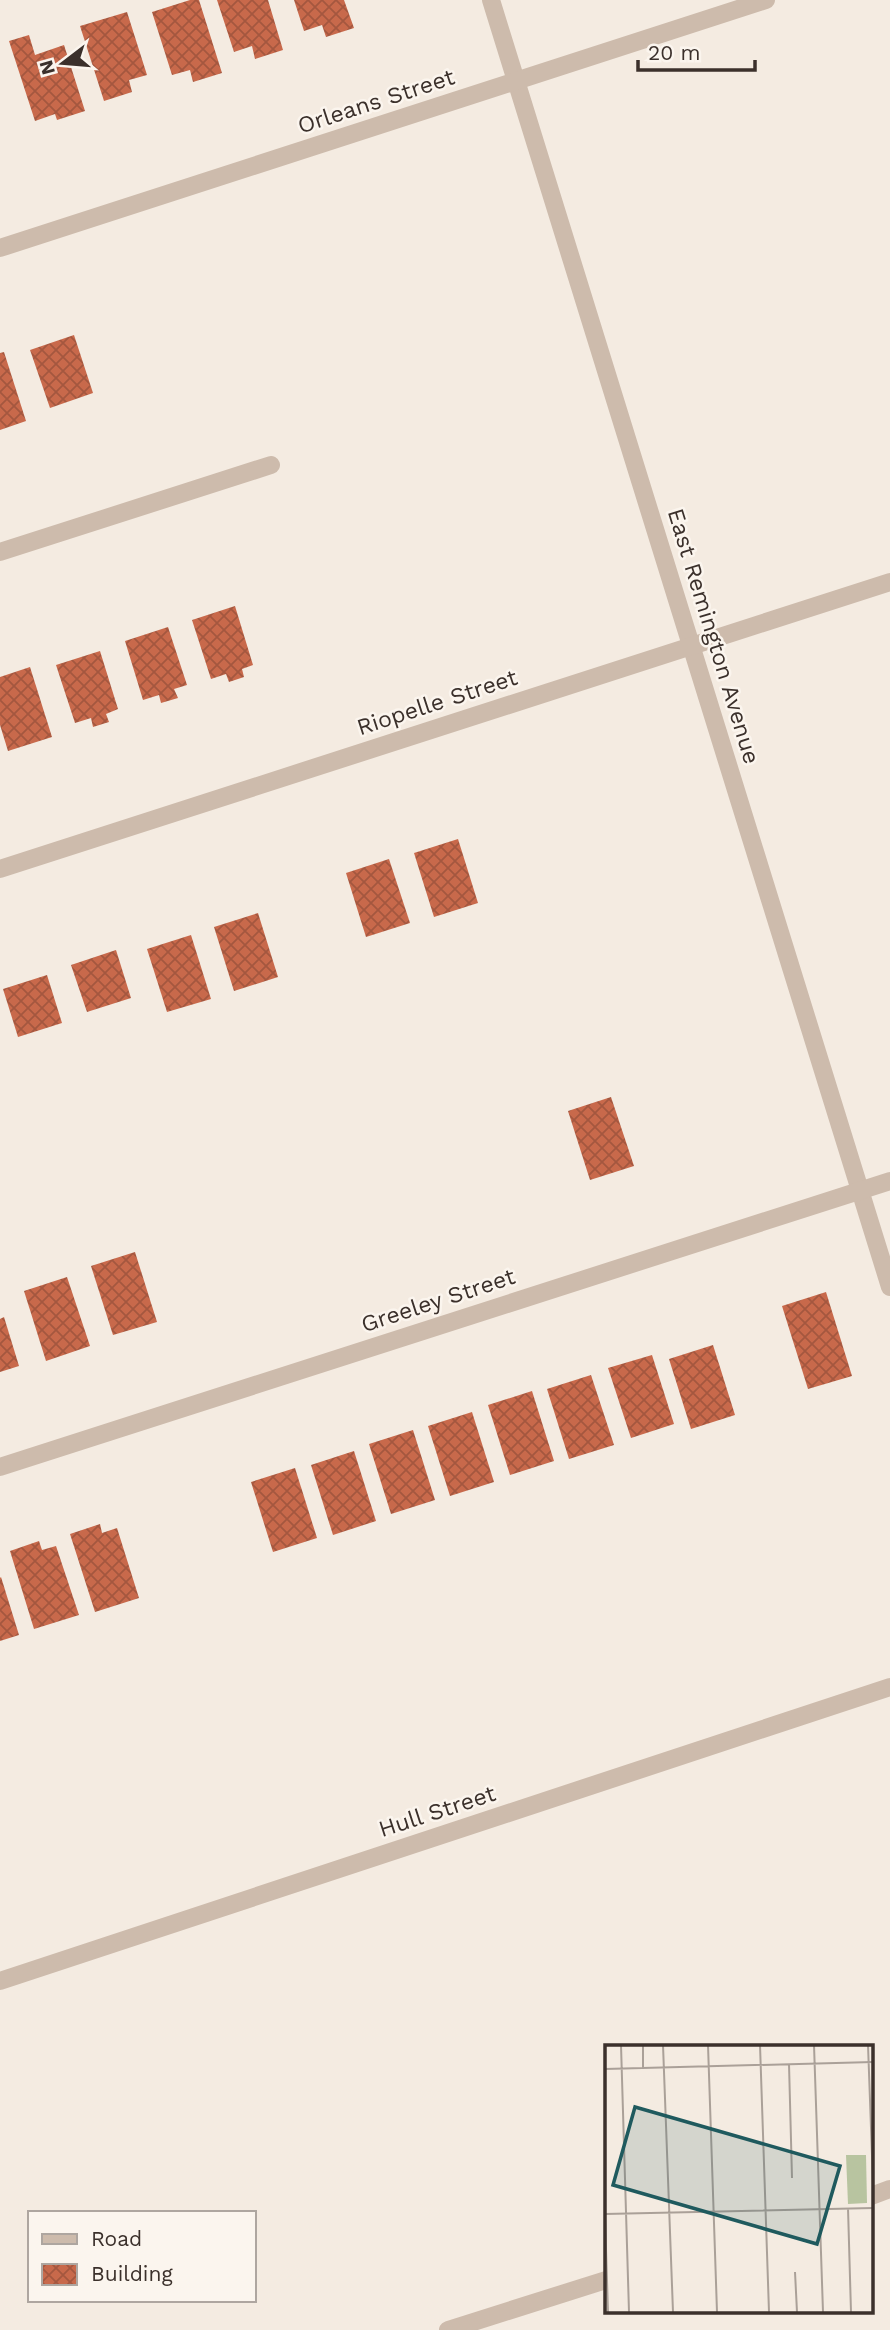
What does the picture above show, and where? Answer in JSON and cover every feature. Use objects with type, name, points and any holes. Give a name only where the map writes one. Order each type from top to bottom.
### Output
[{"type":"street","name":"East Remington Avenue","points":[[491,0],[890,1287]]},
{"type":"street","name":"Orleans Street","points":[[0,247],[766,0]]},
{"type":"street","points":[[0,552],[271,465]]},
{"type":"street","name":"Riopelle Street","points":[[0,869],[890,582]]},
{"type":"street","name":"Greeley Street","points":[[0,1467],[890,1181]]},
{"type":"street","name":"Hull Street","points":[[0,1981],[890,1687]]},
{"type":"street","points":[[872,2196],[890,2189]]},
{"type":"street","points":[[448,2330],[605,2281]]},
{"type":"building","points":[[190,0],[199,0],[222,73],[193,82],[190,70],[172,75],[152,12]]},
{"type":"building","points":[[217,0],[268,0],[283,50],[255,59],[252,46],[234,52]]},
{"type":"building","points":[[294,0],[344,0],[354,28],[326,37],[322,25],[304,31]]},
{"type":"building","points":[[127,12],[147,75],[129,80],[132,92],[104,101],[80,26]]},
{"type":"building","points":[[29,35],[35,55],[64,45],[85,111],[57,120],[55,114],[35,121],[9,41]]},
{"type":"building","points":[[74,335],[93,393],[50,408],[30,350]]},
{"type":"building","points":[[4,352],[26,421],[0,430],[0,353]]},
{"type":"building","points":[[235,606],[253,665],[242,669],[244,677],[229,682],[226,674],[211,679],[192,620]]},
{"type":"building","points":[[168,627],[187,685],[174,689],[178,698],[161,703],[159,695],[143,700],[125,641]]},
{"type":"building","points":[[100,651],[118,709],[106,714],[109,722],[93,727],[91,718],[75,723],[56,665]]},
{"type":"building","points":[[30,667],[52,737],[8,751],[0,725],[0,677]]},
{"type":"building","points":[[458,839],[478,903],[434,917],[414,853]]},
{"type":"building","points":[[389,859],[410,923],[366,937],[346,873]]},
{"type":"building","points":[[258,913],[278,977],[234,991],[214,927]]},
{"type":"building","points":[[191,935],[211,999],[167,1012],[147,949]]},
{"type":"building","points":[[116,950],[131,998],[87,1012],[71,965]]},
{"type":"building","points":[[47,975],[62,1023],[18,1037],[3,989]]},
{"type":"building","points":[[611,1097],[634,1166],[590,1180],[568,1111]]},
{"type":"building","points":[[135,1252],[157,1322],[113,1335],[91,1266]]},
{"type":"building","points":[[67,1277],[90,1346],[46,1361],[24,1291]]},
{"type":"building","points":[[826,1292],[852,1376],[808,1389],[782,1306]]},
{"type":"building","points":[[4,1317],[19,1366],[0,1372],[0,1319]]},
{"type":"building","points":[[713,1345],[735,1415],[691,1429],[669,1359]]},
{"type":"building","points":[[652,1355],[674,1424],[631,1438],[608,1368]]},
{"type":"building","points":[[591,1375],[614,1445],[569,1459],[547,1389]]},
{"type":"building","points":[[532,1391],[554,1461],[510,1475],[488,1405]]},
{"type":"building","points":[[472,1412],[494,1482],[450,1496],[428,1426]]},
{"type":"building","points":[[413,1430],[435,1500],[391,1514],[369,1444]]},
{"type":"building","points":[[354,1451],[376,1521],[333,1535],[311,1465]]},
{"type":"building","points":[[295,1468],[317,1538],[273,1552],[251,1482]]},
{"type":"building","points":[[100,1524],[102,1533],[117,1528],[139,1598],[95,1612],[70,1534]]},
{"type":"building","points":[[39,1541],[42,1550],[56,1546],[79,1615],[34,1629],[10,1551]]},
{"type":"building","points":[[0,1578],[19,1635],[0,1641]]}]
